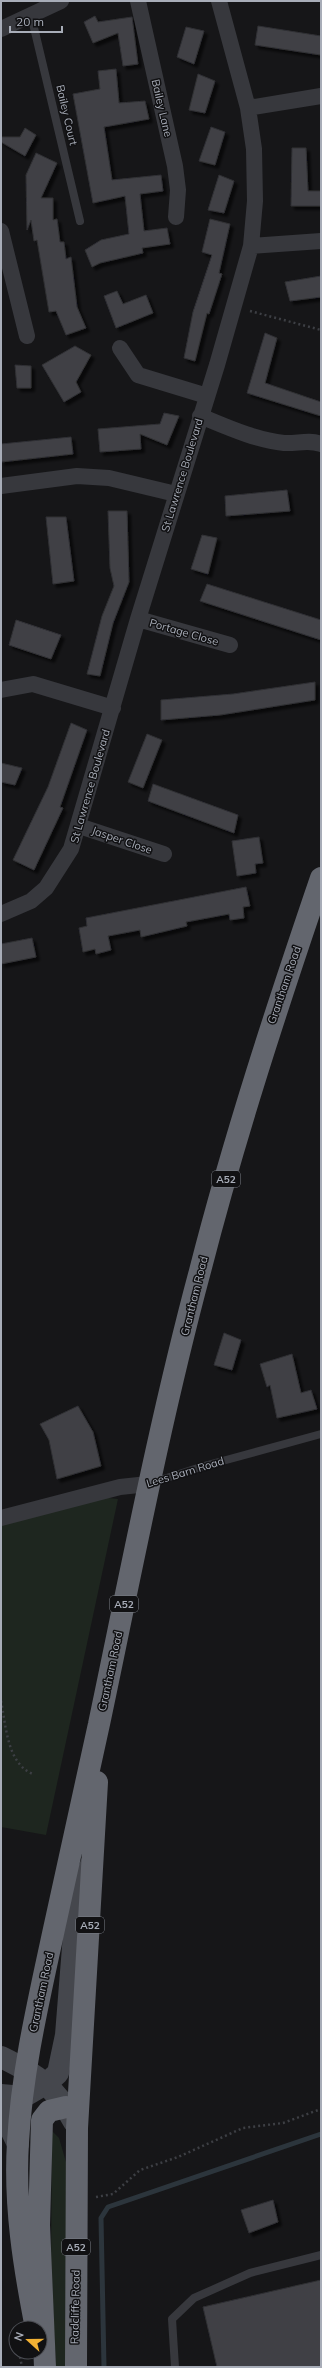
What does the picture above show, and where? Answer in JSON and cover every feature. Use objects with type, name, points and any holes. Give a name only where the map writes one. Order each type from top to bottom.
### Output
[{"type":"highway","name":"Grantham Road","points":[[18,2144],[26,2069],[33,2024],[99,1723],[148,1484],[200,1270],[266,1039],[321,878]]},
{"type":"highway","name":"Grantham Road","points":[[77,2128],[94,1858],[99,1723]]},
{"type":"highway","points":[[44,2367],[40,2225],[42,2120],[49,2111],[66,2107]]},
{"type":"highway","name":"Radcliffe Road","points":[[76,2367],[77,2128]]},
{"type":"highway","name":"A52","points":[[18,2144],[19,2212],[25,2273],[34,2320]]},
{"type":"street","points":[[1,29],[61,1]]},
{"type":"street","name":"Bailey Lane","points":[[138,1],[175,166],[178,190],[176,217]]},
{"type":"street","name":"St Lawrence Boulevard","points":[[1,914],[32,901],[46,888],[71,849],[79,826],[138,619],[234,307],[250,246],[255,201],[254,149],[248,108],[219,1]]},
{"type":"street","points":[[248,108],[321,96]]},
{"type":"street","points":[[2,241],[27,336]]},
{"type":"street","points":[[250,246],[321,241]]},
{"type":"street","points":[[120,348],[138,376],[206,396]]},
{"type":"street","points":[[200,416],[254,437],[286,443],[306,441],[321,444]]},
{"type":"street","points":[[1,486],[77,476],[109,478],[176,494]]},
{"type":"street","name":"Portage Close","points":[[138,619],[230,645]]},
{"type":"street","points":[[1,690],[33,684],[113,708]]},
{"type":"street","name":"Jasper Close","points":[[79,826],[164,854]]},
{"type":"street","name":"Lees Barn Road","points":[[1,1518],[120,1487],[148,1484]]},
{"type":"street","points":[[1,2095],[23,2097],[47,2083],[58,2073],[63,2047],[77,1897],[94,1858]]},
{"type":"street","points":[[1,2057],[26,2069],[47,2083],[66,2107],[77,2128]]},
{"type":"street","points":[[1,2110],[18,2144]]},
{"type":"lane","name":"Bailey Court","points":[[31,15],[53,102],[80,221]]},
{"type":"lane","name":"Lees Barn Road","points":[[148,1484],[204,1466],[321,1434]]},
{"type":"lane","points":[[175,2367],[172,2320],[194,2298],[250,2273],[321,2255]]},
{"type":"path","points":[[234,307],[321,330]]},
{"type":"path","points":[[1,1701],[12,1752],[24,1771],[33,1774]]},
{"type":"path","points":[[92,2197],[113,2194],[140,2170],[178,2157],[243,2128],[283,2123],[321,2109]]},
{"type":"shaded area","points":[[99,1497],[118,1499],[46,1835],[1,1827],[1,1524]]},
{"type":"shaded area","points":[[52,2131],[59,2138],[66,2162],[70,2367],[56,2367],[51,2266]]},
{"type":"building","points":[[95,16],[98,22],[132,17],[138,64],[123,66],[118,33],[93,43],[84,22]]},
{"type":"building","points":[[258,26],[321,36],[321,55],[255,45]]},
{"type":"building","points":[[186,27],[204,31],[194,64],[177,57]]},
{"type":"building","points":[[116,69],[119,103],[145,101],[149,119],[104,127],[112,180],[161,175],[163,191],[140,194],[144,231],[167,228],[170,244],[142,248],[143,253],[100,263],[92,267],[85,250],[101,240],[129,234],[125,196],[93,203],[73,94],[100,89],[98,71]]},
{"type":"building","points":[[198,74],[215,81],[205,113],[189,110]]},
{"type":"building","points":[[211,127],[225,132],[215,165],[199,161]]},
{"type":"building","points":[[25,128],[36,135],[25,156],[1,142],[1,137],[20,137]]},
{"type":"building","points":[[292,148],[306,148],[308,191],[321,191],[321,206],[291,206]]},
{"type":"building","points":[[36,153],[57,163],[41,198],[53,198],[53,220],[57,219],[60,242],[64,242],[66,259],[71,257],[77,307],[86,328],[66,335],[56,311],[49,312],[37,240],[34,241],[31,220],[27,230],[26,175]]},
{"type":"building","points":[[219,175],[234,181],[224,213],[208,210]]},
{"type":"building","points":[[210,219],[230,224],[219,273],[222,274],[209,314],[207,313],[195,361],[184,358],[193,312],[212,255],[202,252]]},
{"type":"building","points":[[321,276],[321,297],[290,301],[285,282]]},
{"type":"building","points":[[117,291],[123,304],[146,295],[153,313],[116,328],[104,296]]},
{"type":"building","points":[[265,333],[277,338],[265,383],[321,402],[321,416],[247,393]]},
{"type":"building","points":[[75,346],[91,355],[76,382],[81,392],[64,402],[42,365]]},
{"type":"building","points":[[15,365],[31,366],[31,388],[17,388]]},
{"type":"building","points":[[164,413],[179,416],[167,445],[140,434],[141,449],[100,452],[98,429],[160,424]]},
{"type":"building","points":[[71,437],[73,454],[1,462],[1,444]]},
{"type":"building","points":[[287,490],[290,511],[226,516],[225,496]]},
{"type":"building","points":[[108,511],[127,511],[129,582],[113,623],[100,676],[87,674],[102,616],[114,586],[110,568]]},
{"type":"building","points":[[46,517],[66,517],[74,581],[53,584]]},
{"type":"building","points":[[202,535],[217,538],[208,574],[191,569]]},
{"type":"building","points":[[207,584],[321,620],[321,640],[200,601]]},
{"type":"building","points":[[16,620],[61,635],[51,659],[9,645]]},
{"type":"building","points":[[315,682],[315,700],[220,715],[161,720],[161,700],[233,694]]},
{"type":"building","points":[[71,723],[87,730],[60,807],[63,808],[34,870],[13,860],[48,787]]},
{"type":"building","points":[[147,734],[162,740],[143,788],[128,782]]},
{"type":"building","points":[[1,763],[22,768],[15,785],[1,782]]},
{"type":"building","points":[[153,784],[238,815],[234,833],[148,801]]},
{"type":"building","points":[[259,837],[263,863],[255,864],[256,873],[237,876],[232,841]]},
{"type":"building","points":[[246,887],[250,906],[243,907],[244,918],[230,920],[229,914],[186,922],[187,926],[141,937],[140,930],[108,936],[111,950],[96,954],[95,949],[83,952],[79,928],[87,926],[86,918]]},
{"type":"building","points":[[32,938],[36,957],[1,964],[1,944]]},
{"type":"building","points":[[224,1333],[241,1340],[232,1370],[214,1365]]},
{"type":"building","points":[[292,1354],[301,1393],[311,1390],[317,1409],[277,1418],[270,1385],[267,1387],[260,1364]]},
{"type":"building","points":[[78,1406],[93,1432],[101,1466],[57,1479],[49,1440],[40,1424]]},
{"type":"building","points":[[273,2200],[278,2222],[249,2233],[241,2210]]},
{"type":"building","points":[[321,2280],[321,2367],[217,2367],[203,2307]]},
{"type":"waterway","points":[[104,2367],[101,2218],[108,2207],[321,2134]]}]
